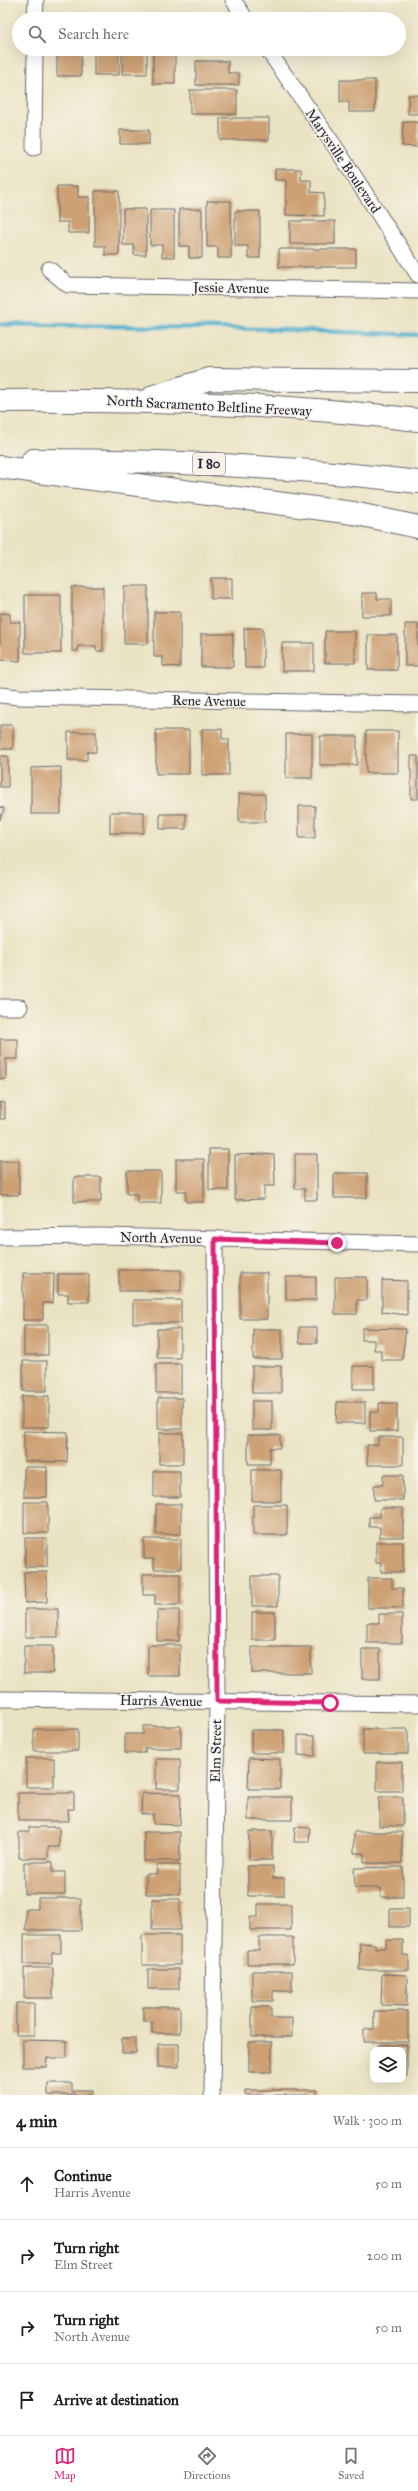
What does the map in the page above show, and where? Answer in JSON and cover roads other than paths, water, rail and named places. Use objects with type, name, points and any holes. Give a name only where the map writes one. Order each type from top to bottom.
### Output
[{"type":"highway","points":[[141,400],[209,379],[418,380]]},
{"type":"highway","name":"North Sacramento Beltline Freeway","points":[[0,401],[141,400],[259,407],[418,420]]},
{"type":"highway","name":"I 80","points":[[0,460],[136,460],[330,471],[418,482]]},
{"type":"highway","points":[[0,468],[345,512],[418,527]]},
{"type":"street","points":[[35,12],[36,0]]},
{"type":"street","points":[[233,0],[241,12]]},
{"type":"street","points":[[34,148],[35,56]]},
{"type":"street","name":"Marysville Boulevard","points":[[271,56],[338,151],[418,275]]},
{"type":"street","name":"Jessie Avenue","points":[[49,269],[68,284],[418,291]]},
{"type":"street","name":"Rene Avenue","points":[[0,695],[19,697],[418,704]]},
{"type":"street","points":[[0,1007],[20,1007]]},
{"type":"street","name":"North Avenue","points":[[0,1237],[215,1239],[418,1244]]},
{"type":"street","name":"Elm Street","points":[[212,2095],[217,1701],[215,1239]]},
{"type":"street","name":"Harris Avenue","points":[[0,1699],[418,1704]]},
{"type":"waterway","points":[[0,324],[266,329],[418,335]]}]
